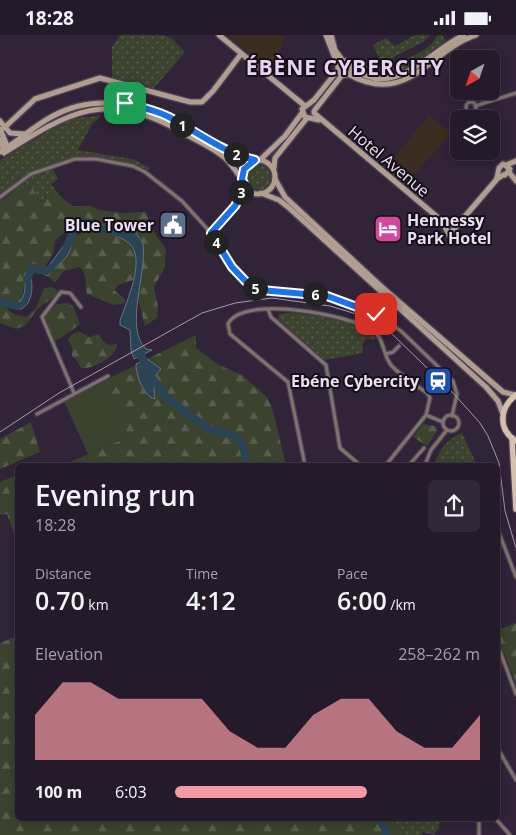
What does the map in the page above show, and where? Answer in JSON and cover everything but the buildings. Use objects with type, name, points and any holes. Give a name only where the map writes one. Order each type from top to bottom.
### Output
[{"type":"main road","points":[[516,395],[509,400],[503,414],[504,425],[514,439],[516,509]]},
{"type":"street","name":"Hotel Avenue","points":[[219,35],[298,101],[308,112],[442,221],[449,235],[460,222]]},
{"type":"street","points":[[326,35],[338,68],[346,74],[372,84],[396,84],[412,78],[441,54],[476,35]]},
{"type":"street","points":[[331,35],[335,49],[343,61],[349,62],[352,68],[374,78],[388,79],[410,72],[441,47],[464,35]]},
{"type":"street","points":[[2,128],[34,99],[100,78],[190,102],[202,102],[213,91],[241,54]]},
{"type":"street","points":[[343,61],[275,158],[275,179],[285,197],[391,294],[503,392],[516,395]]},
{"type":"street","points":[[242,179],[244,169],[258,160],[286,136],[352,68]]},
{"type":"street","points":[[476,106],[516,93]]},
{"type":"street","points":[[1,153],[53,116],[72,109],[116,102],[159,113],[225,149],[242,157],[258,160],[270,165],[274,170]]},
{"type":"street","points":[[1,153],[69,116],[96,110],[124,110],[152,117],[184,133],[224,157],[242,179],[245,186],[252,192],[261,193],[279,200],[288,207],[486,387],[498,401],[503,414]]},
{"type":"street","points":[[1,153],[6,143],[0,120],[13,118]]},
{"type":"street","points":[[2,128],[15,135],[27,133]]},
{"type":"street","points":[[0,139],[3,148],[9,150]]},
{"type":"street","points":[[0,197],[31,174],[74,159],[96,159],[133,166],[145,171],[182,201],[211,233],[232,267],[250,286],[261,290],[307,293],[342,300],[376,314],[401,331],[453,381],[457,394],[452,416]]},
{"type":"street","points":[[442,221],[451,224],[460,222],[497,179],[516,162]]},
{"type":"street","points":[[505,171],[515,180]]},
{"type":"street","points":[[261,193],[270,189],[275,179]]},
{"type":"street","points":[[235,206],[245,186]]},
{"type":"street","points":[[211,233],[235,206],[252,192]]},
{"type":"street","points":[[74,393],[42,317],[61,292],[70,293],[81,307]]},
{"type":"street","points":[[268,309],[271,317],[326,365],[340,448],[358,463]]},
{"type":"street","points":[[305,463],[288,382],[230,334],[228,329],[233,318],[268,309],[293,309],[325,313],[363,325],[380,338],[391,365],[427,393],[430,405],[426,415],[388,463]]},
{"type":"street","points":[[386,354],[393,352],[399,346]]},
{"type":"street","points":[[37,414],[108,376]]},
{"type":"street","points":[[426,415],[434,420],[443,422]]},
{"type":"street","points":[[443,422],[446,417],[452,416],[458,420],[458,427],[452,431],[447,430]]},
{"type":"street","points":[[443,422],[447,430]]},
{"type":"street","points":[[426,463],[430,450],[447,430]]},
{"type":"street","points":[[411,463],[424,448]]},
{"type":"street","points":[[500,537],[516,577]]},
{"type":"street","points":[[500,651],[516,694]]},
{"type":"street","points":[[500,752],[516,780]]},
{"type":"street","points":[[479,821],[479,835]]},
{"type":"street","points":[[498,821],[510,835]]},
{"type":"shaded area","points":[[227,35],[284,35],[275,73]]},
{"type":"shaded area","points":[[429,115],[450,132],[405,185],[385,169]]},
{"type":"green space","points":[[120,35],[163,35],[171,38],[185,52],[154,88],[112,78],[112,47]]},
{"type":"green space","points":[[415,35],[430,35],[423,42],[386,61],[380,59],[373,45],[386,38],[395,46]]},
{"type":"green space","points":[[437,35],[442,35],[446,42],[404,71],[394,75],[383,76],[356,69],[370,63],[383,68],[387,67],[422,51],[434,41]]},
{"type":"green space","points":[[102,115],[92,124],[78,150],[133,159],[150,168],[145,172],[120,163],[101,159],[82,158],[71,160],[52,167],[58,179],[51,184],[58,194],[52,193],[40,202],[32,187],[11,191],[0,202],[0,160],[69,119]]},
{"type":"green space","points":[[258,164],[267,168],[271,177],[267,186],[258,190],[249,186],[245,177],[249,168]]},
{"type":"green space","points":[[32,187],[40,202],[49,194],[56,192],[72,206],[90,206],[100,210],[121,213],[146,212],[152,229],[166,249],[165,267],[154,287],[158,307],[157,318],[145,326],[133,280],[118,285],[114,290],[125,299],[125,303],[114,305],[87,294],[85,276],[79,267],[64,271],[55,283],[48,276],[66,256],[71,238],[90,229],[87,226],[72,225],[55,241],[53,254],[40,274],[30,272],[25,281],[21,301],[17,304],[0,299],[0,202],[17,188]]},
{"type":"green space","points":[[52,287],[58,291],[57,295],[38,308],[26,325],[16,329],[0,323],[0,303],[14,314],[26,317],[36,308],[44,288]]},
{"type":"green space","points":[[67,303],[73,306],[80,324],[52,342],[43,317],[56,304]]},
{"type":"green space","points":[[279,314],[322,316],[346,322],[358,326],[377,339],[366,340],[362,345],[363,353],[325,360],[278,320]]},
{"type":"green space","points":[[80,332],[89,337],[99,334],[106,343],[110,345],[117,344],[116,349],[104,361],[91,367],[81,368],[75,358],[72,357],[72,347],[68,340],[72,334]]},
{"type":"green space","points":[[196,335],[196,348],[219,365],[242,375],[266,396],[272,407],[286,463],[68,463],[128,437],[104,381],[136,365],[137,374],[144,390],[155,399],[153,378],[161,369],[147,359]]},
{"type":"green space","points":[[104,381],[128,437],[88,454],[63,399]]},
{"type":"green space","points":[[31,422],[40,452],[0,469],[0,439]]},
{"type":"green space","points":[[423,424],[436,426],[437,431],[427,446],[413,437]]},
{"type":"green space","points":[[462,433],[476,463],[435,463],[444,446],[452,438]]},
{"type":"green space","points":[[15,476],[15,537],[7,514],[0,515],[0,482]]},
{"type":"green space","points":[[516,623],[516,683],[500,643],[500,629]]},
{"type":"green space","points":[[15,637],[15,821],[397,821],[400,835],[0,835],[0,643]]},
{"type":"green space","points":[[397,821],[440,821],[439,828],[434,835],[423,832],[422,835],[400,835]]},
{"type":"water","points":[[129,225],[134,228],[143,245],[142,270],[136,314],[137,328],[140,340],[146,349],[152,350],[134,359],[131,350],[130,330],[120,325],[120,321],[134,281],[136,259],[134,250],[129,243],[111,234],[110,230],[120,231]]},
{"type":"water","points":[[70,237],[71,243],[68,254],[48,276],[43,274]]},
{"type":"water","points":[[26,272],[30,272],[32,282],[32,292],[28,302],[21,309],[8,307],[10,303],[17,304],[24,295],[24,275]]},
{"type":"water","points":[[147,359],[161,369],[153,378],[155,399],[144,390],[137,374],[136,364]]},
{"type":"waterway","points":[[67,246],[78,222],[87,222],[95,228],[120,233]]},
{"type":"waterway","points":[[27,280],[32,268],[47,271],[51,268]]},
{"type":"waterway","points":[[0,302],[17,306]]},
{"type":"waterway","points":[[138,347],[148,373],[167,398],[207,428],[235,436],[241,442],[245,454],[245,463]]},
{"type":"waterway","points":[[381,821],[386,830],[386,835]]},
{"type":"tram line","points":[[0,432],[59,393],[202,313],[235,303],[272,298],[330,306],[366,317],[390,332],[454,394],[480,423],[488,436],[499,463]]},
{"type":"tram line","points":[[500,471],[505,511],[516,548]]},
{"type":"place","name":"Blue Tower","points":[[173,225]]},
{"type":"place","name":"Hennessy Park Hotel","points":[[388,229]]},
{"type":"place","name":"Ebéne Cybercity","points":[[438,381]]},
{"type":"district","name":"ÉBÈNE CYBERCITY","points":[[345,68]]},
{"type":"route","points":[[125,103],[150,109],[193,130],[225,149],[242,157],[255,160],[246,165],[242,173],[245,186],[235,206],[211,233],[228,262],[242,280],[250,286],[261,290],[327,296],[362,307],[376,314]]}]
